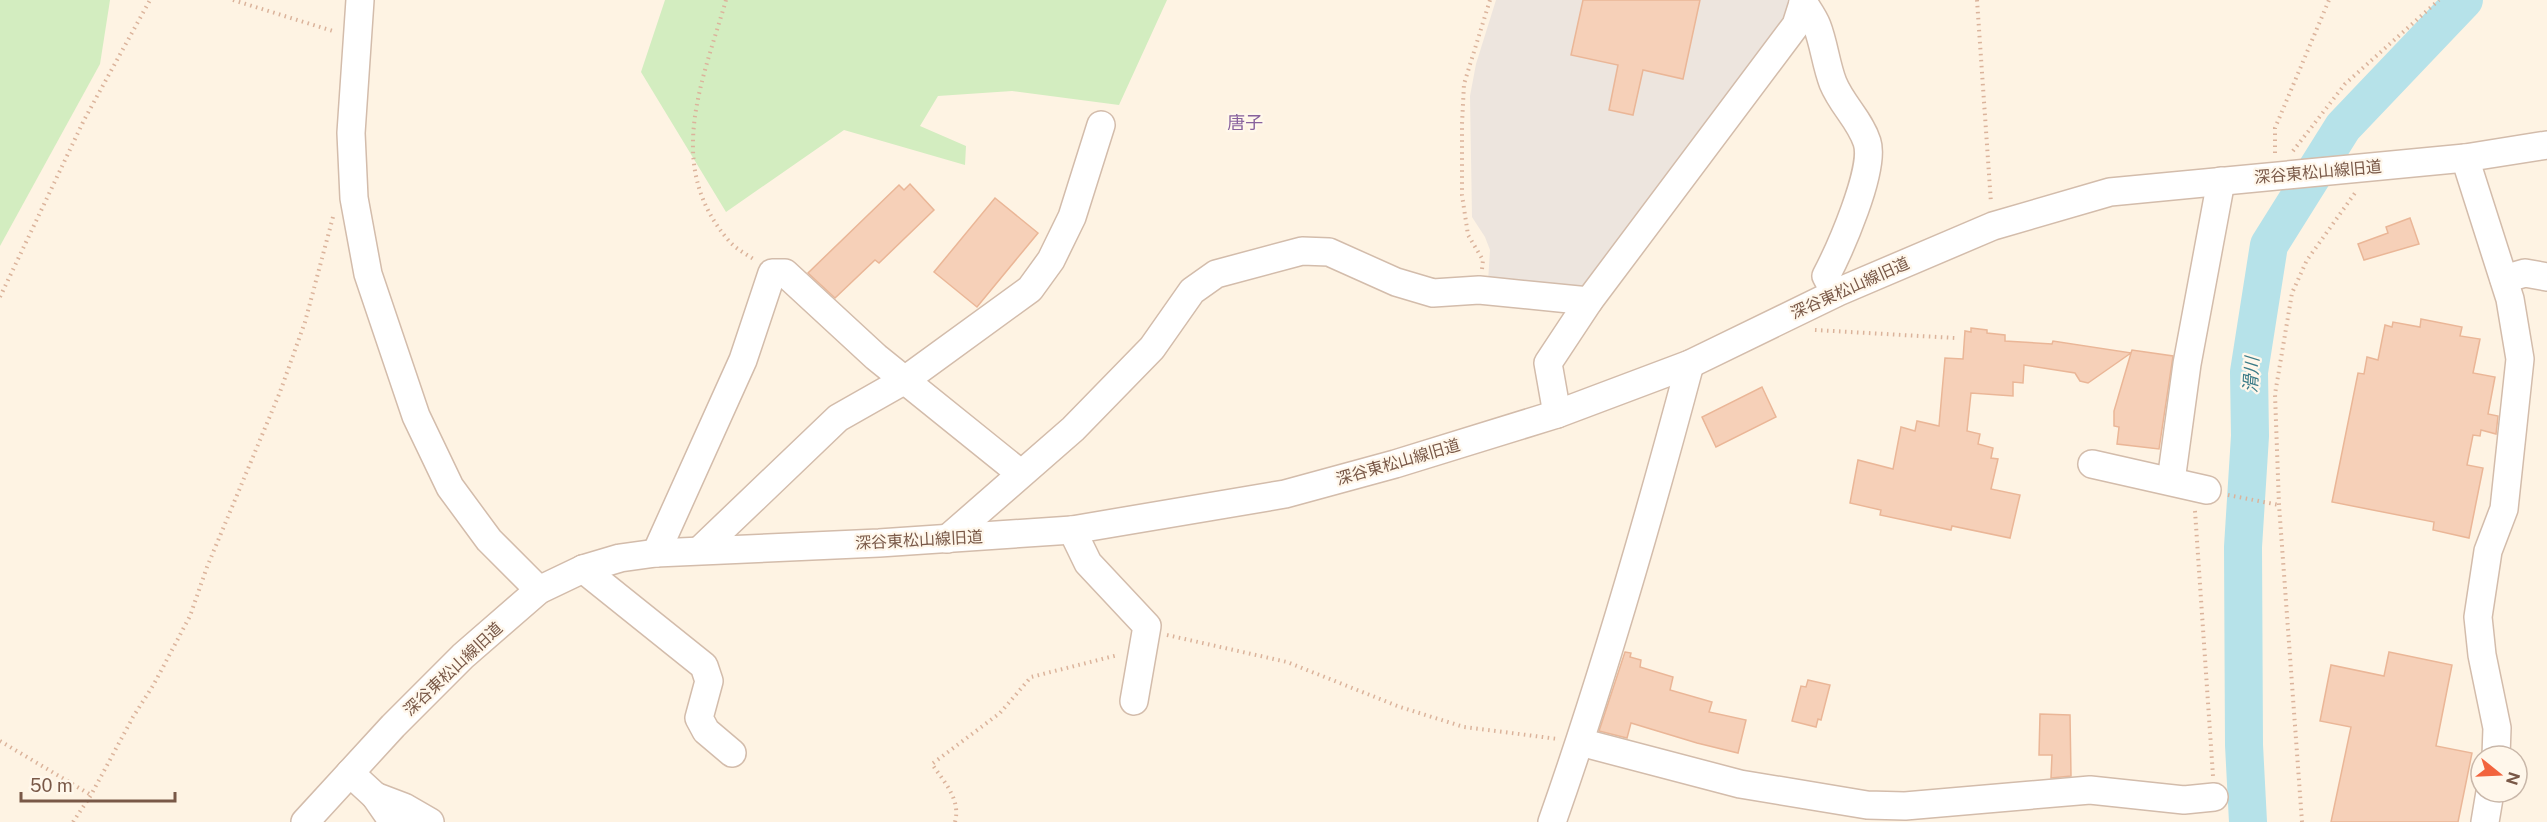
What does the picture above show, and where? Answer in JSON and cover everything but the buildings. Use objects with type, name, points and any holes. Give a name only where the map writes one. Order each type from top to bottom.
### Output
[{"type":"street","points":[[360,0],[351,133],[354,198],[368,274],[416,416],[450,487],[489,540],[539,590]]},
{"type":"street","points":[[1804,1],[1817,26],[1829,74],[1839,98],[1861,125],[1869,146],[1859,194],[1842,245],[1826,276],[1834,293]]},
{"type":"street","points":[[1557,414],[1548,363],[1589,301],[1796,25],[1804,1]]},
{"type":"street","points":[[700,550],[838,417],[905,380],[1030,289],[1051,260],[1072,217],[1101,125]]},
{"type":"street","name":"深谷東松山線旧道","points":[[305,822],[393,726],[463,656],[539,590],[583,569],[620,558],[656,553],[947,539],[1072,530],[1285,494],[1395,464],[1557,414],[1690,364],[1834,293],[1993,226],[2110,192],[2465,158],[2547,145]]},
{"type":"street","points":[[2465,158],[2510,299],[2520,359],[2504,509],[2488,551],[2478,617],[2482,655],[2497,728],[2496,744]]},
{"type":"street","points":[[2092,464],[2191,486],[2187,364],[2221,181]]},
{"type":"street","points":[[947,539],[1073,429],[1152,348],[1192,291],[1216,274],[1302,251],[1329,252],[1396,282],[1433,293],[1479,290],[1589,301]]},
{"type":"street","points":[[656,553],[743,360],[772,273],[785,273],[905,380],[1020,473]]},
{"type":"street","points":[[2504,279],[2525,273],[2547,277]]},
{"type":"street","points":[[1552,822],[1580,742],[1660,475],[1690,364]]},
{"type":"street","points":[[1072,530],[1088,563],[1145,638],[1134,701]]},
{"type":"street","points":[[583,569],[704,666],[709,681],[699,718],[706,731],[732,753]]},
{"type":"street","points":[[1580,742],[1740,784],[1867,813],[1905,806],[2090,790],[2184,800],[2214,797]]},
{"type":"street","points":[[350,773],[375,796],[393,822]]},
{"type":"street","points":[[375,796],[404,807],[430,822]]},
{"type":"street","points":[[2485,822],[2488,804]]},
{"type":"path","points":[[0,297],[84,120],[150,0]]},
{"type":"path","points":[[233,0],[357,38]]},
{"type":"path","points":[[726,0],[696,105],[693,146],[694,179],[703,205],[730,242],[772,273]]},
{"type":"path","points":[[1479,290],[1483,260],[1468,235],[1462,195],[1462,124],[1464,84],[1490,0]]},
{"type":"path","points":[[1977,0],[1993,226]]},
{"type":"path","points":[[2275,176],[2275,128],[2329,0]]},
{"type":"path","points":[[2275,176],[2345,84],[2439,0]]},
{"type":"path","points":[[2302,822],[2279,505],[2275,394],[2292,293],[2307,260],[2372,167]]},
{"type":"path","points":[[74,822],[190,616],[207,567],[284,382],[305,322],[337,205],[354,198]]},
{"type":"path","points":[[1803,329],[1955,338]]},
{"type":"path","points":[[2214,797],[2191,486],[2279,505]]},
{"type":"path","points":[[955,822],[957,814],[955,799],[932,764],[1000,713],[1031,677],[1145,638],[1170,636],[1287,662],[1400,707],[1464,727],[1580,742]]},
{"type":"path","points":[[0,741],[91,795]]},
{"type":"shaded area","points":[[1496,0],[1792,0],[1785,20],[1585,290],[1488,282],[1490,250],[1485,237],[1472,217],[1470,96],[1476,64]]},
{"type":"green space","points":[[0,0],[110,0],[100,64],[0,246]]},
{"type":"green space","points":[[665,0],[1167,0],[1119,105],[1012,91],[938,96],[920,126],[966,146],[965,165],[844,130],[726,212],[641,72]]},
{"type":"waterway","name":"滑川","points":[[2248,822],[2244,745],[2243,547],[2250,436],[2249,372],[2269,245],[2343,127],[2464,0]]},
{"type":"district","name":"唐子","points":[[1245,122]]}]
